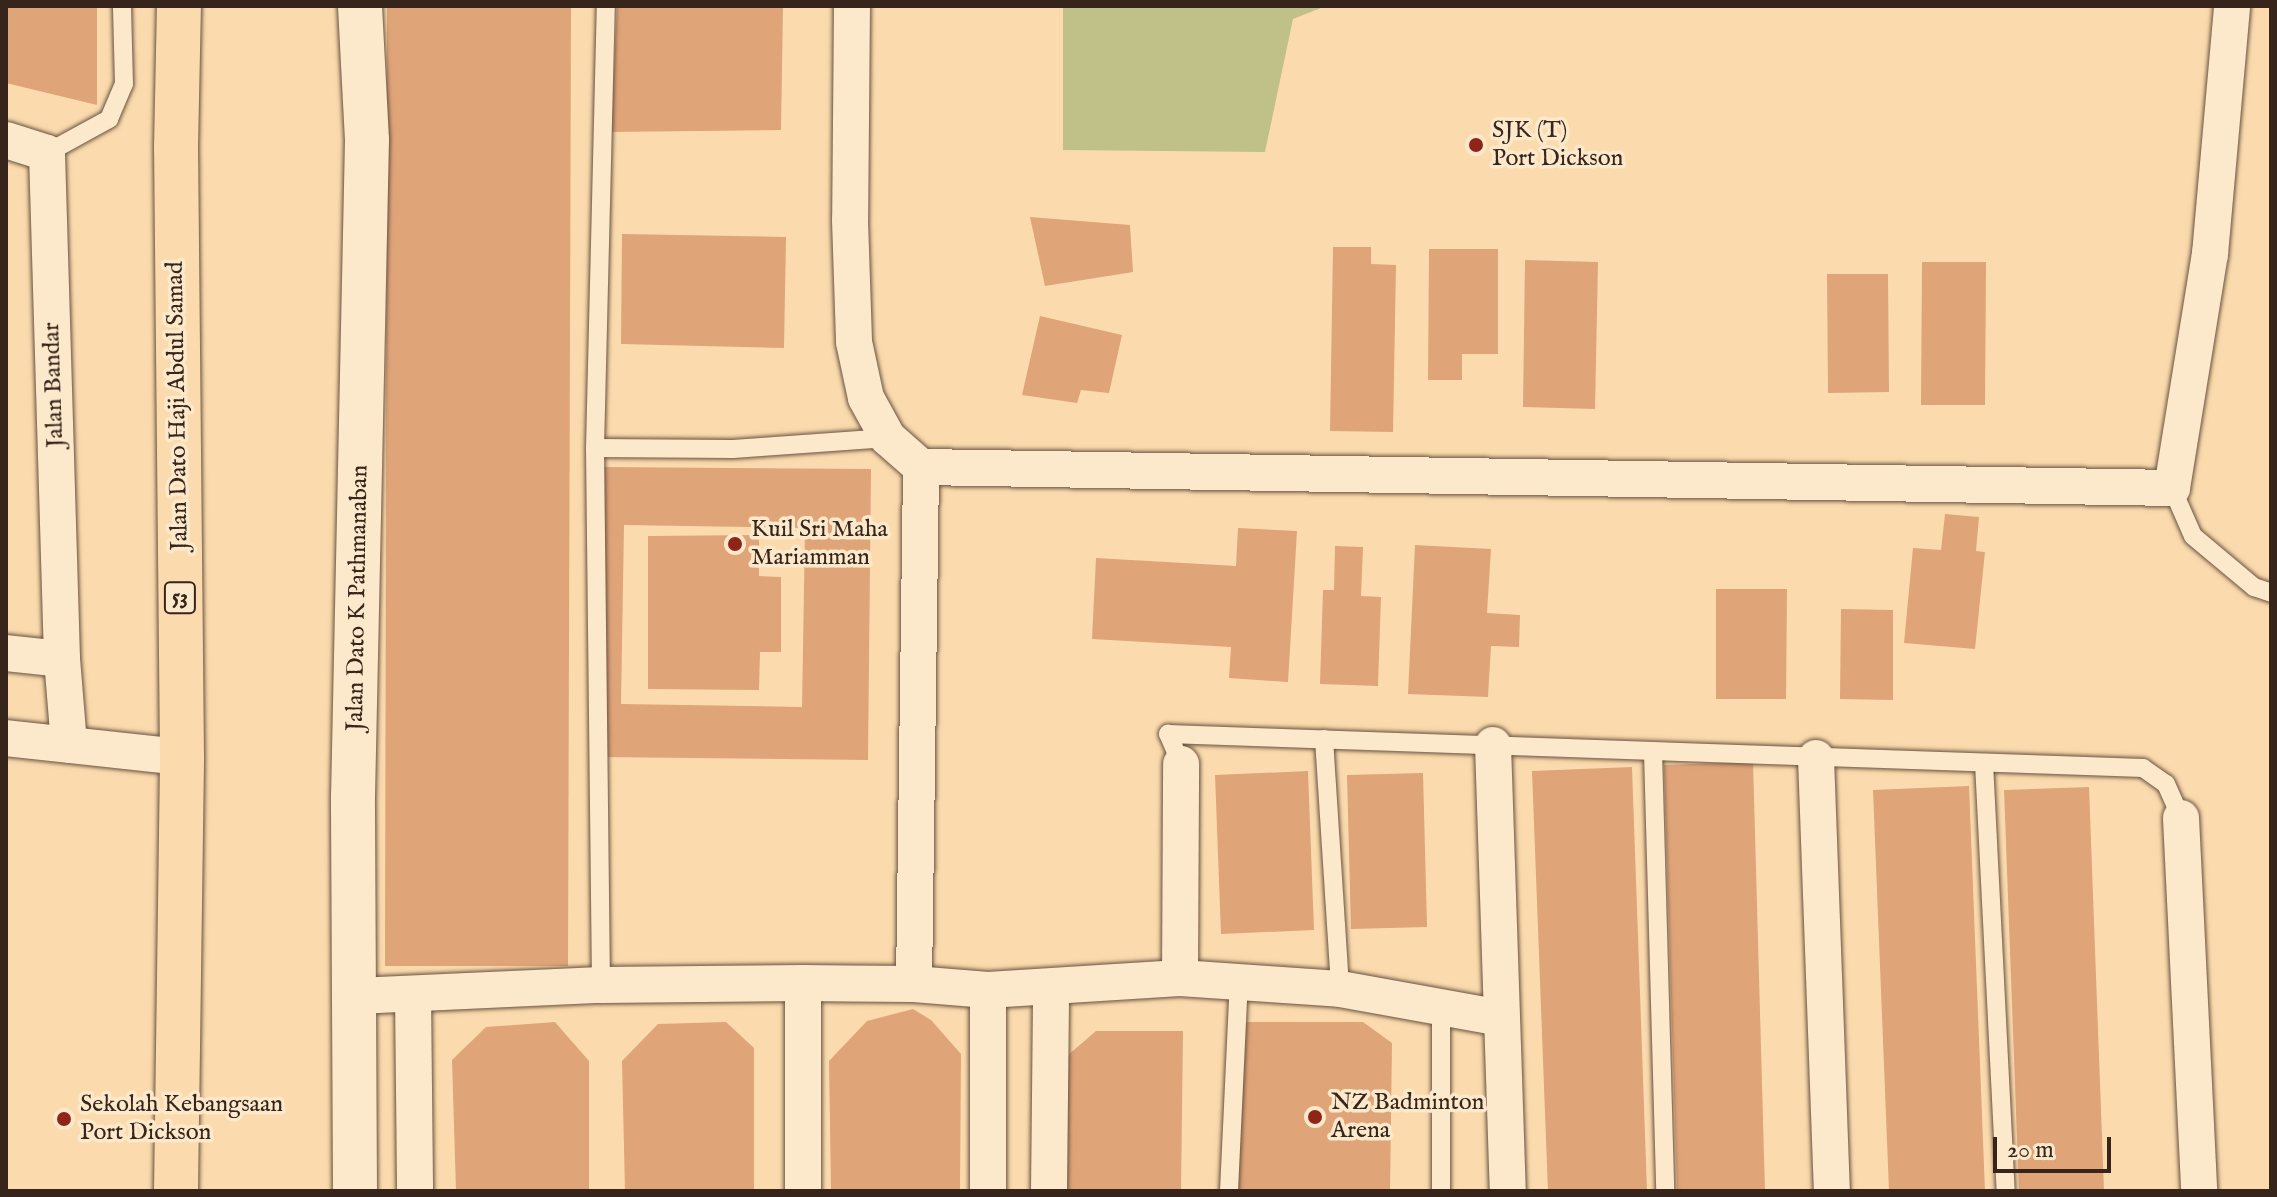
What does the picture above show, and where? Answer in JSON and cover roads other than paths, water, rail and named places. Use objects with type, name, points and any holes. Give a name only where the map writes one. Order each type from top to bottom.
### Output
[{"type":"main road","name":"Jalan Dato Haji Abdul Samad","points":[[176,1191],[182,757],[176,163],[179,6]]},
{"type":"street","name":"Jalan Dato K Pathmanaban","points":[[355,1191],[353,797],[367,140],[360,6]]},
{"type":"street","points":[[852,6],[850,220],[854,342],[866,398],[888,438],[921,467],[2172,488],[2210,254],[2232,6]]},
{"type":"street","points":[[6,140],[47,153]]},
{"type":"street","name":"Jalan Bandar","points":[[47,153],[62,659],[69,745]]},
{"type":"street","points":[[914,984],[921,467]]},
{"type":"street","points":[[6,653],[62,659]]},
{"type":"street","points":[[6,738],[182,757]]},
{"type":"street","points":[[1493,745],[1508,1191]]},
{"type":"street","points":[[1816,758],[1832,1191]]},
{"type":"street","points":[[1180,978],[1181,764]]},
{"type":"street","points":[[2181,818],[2199,1191]]},
{"type":"street","points":[[356,996],[601,985],[803,983],[914,984],[988,990],[1180,978],[1340,989],[1501,1018]]},
{"type":"street","points":[[803,983],[803,1191]]},
{"type":"street","points":[[1049,1191],[1051,988]]},
{"type":"street","points":[[988,990],[988,1191]]},
{"type":"street","points":[[413,994],[415,1191]]},
{"type":"lane","points":[[47,153],[109,119],[124,84],[122,6]]},
{"type":"lane","points":[[601,985],[595,448],[606,6]]},
{"type":"lane","points":[[595,448],[733,449],[888,438]]},
{"type":"lane","points":[[2172,488],[2193,536],[2254,587],[2271,593]]},
{"type":"lane","points":[[1181,764],[1168,734],[2143,768],[2166,784],[2181,818]]},
{"type":"lane","points":[[1324,739],[1340,989]]},
{"type":"lane","points":[[1653,752],[1665,1191]]},
{"type":"lane","points":[[1984,763],[2006,1191]]},
{"type":"lane","points":[[1229,1191],[1239,982]]},
{"type":"lane","points":[[1441,1005],[1441,1191]]},
{"type":"place","name":"SJK (T) Port Dickson","points":[[1476,145]]},
{"type":"place","name":"Kuil Sri Maha Mariamman","points":[[735,544]]},
{"type":"place","name":"NZ Badminton Arena","points":[[1315,1117]]},
{"type":"place","name":"Sekolah Kebangsaan Port Dickson","points":[[64,1119]]}]
